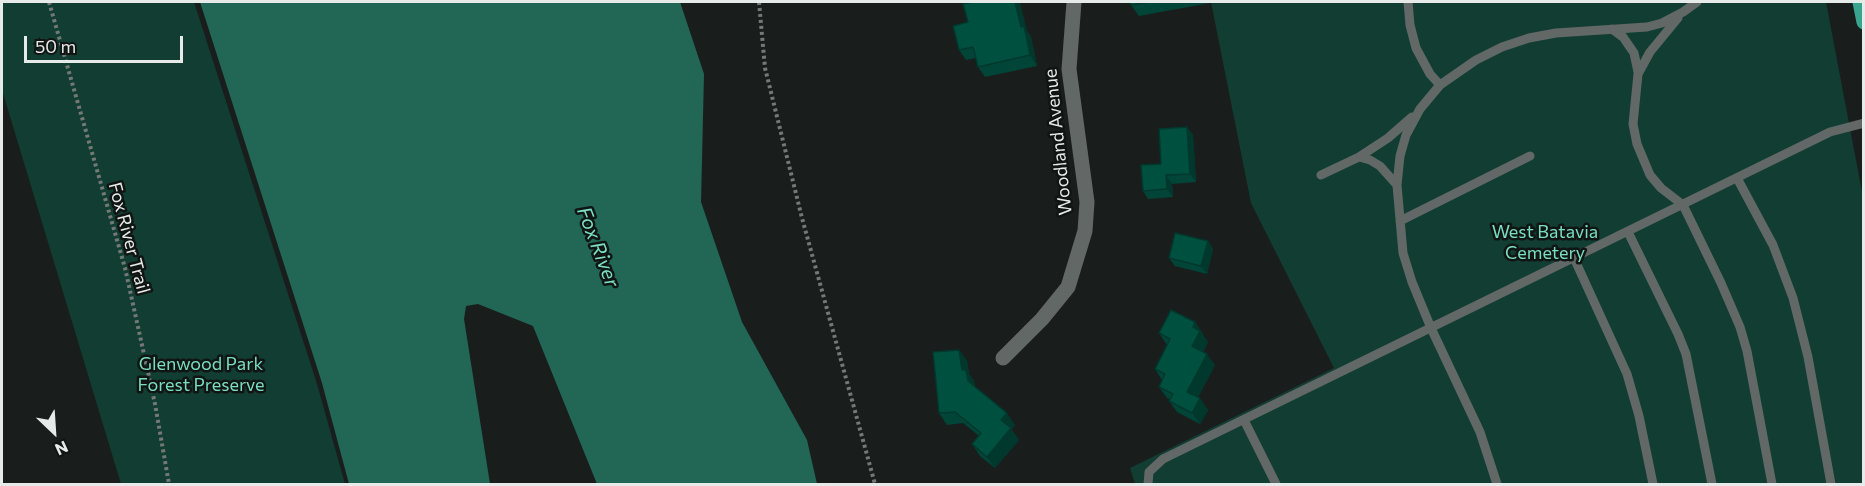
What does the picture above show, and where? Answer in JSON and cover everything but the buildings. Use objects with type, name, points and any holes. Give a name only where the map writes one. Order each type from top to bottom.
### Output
[{"type":"main road","points":[[1860,2],[1863,22]]},
{"type":"street","name":"Woodland Avenue","points":[[1003,358],[1042,319],[1068,287],[1085,231],[1087,202],[1069,69],[1074,2]]},
{"type":"lane","points":[[1408,2],[1410,25],[1416,48],[1430,74],[1440,85]]},
{"type":"lane","points":[[1497,484],[1480,432],[1431,328],[1412,282],[1404,253],[1397,185],[1400,156],[1406,135],[1420,110],[1440,85],[1476,60],[1511,44],[1556,33],[1647,27],[1662,23],[1697,2]]},
{"type":"lane","points":[[1638,74],[1656,43],[1683,12]]},
{"type":"lane","points":[[1612,29],[1623,38],[1634,53],[1638,74],[1633,124],[1637,144],[1650,175],[1660,188],[1683,205],[1740,327],[1747,351],[1772,484]]},
{"type":"lane","points":[[1321,175],[1359,157],[1388,138],[1420,110]]},
{"type":"lane","points":[[1148,484],[1149,472],[1163,459],[1830,132],[1863,123]]},
{"type":"lane","points":[[1400,221],[1530,156]]},
{"type":"lane","points":[[1359,157],[1380,166],[1397,185]]},
{"type":"lane","points":[[1737,178],[1773,245],[1793,298],[1808,357],[1831,484]]},
{"type":"lane","points":[[1628,232],[1686,354],[1712,484]]},
{"type":"lane","points":[[1574,258],[1630,384],[1653,484]]},
{"type":"lane","points":[[1244,420],[1276,484]]},
{"type":"path","name":"Fox River Trail","points":[[49,2],[124,268],[155,404],[169,484]]},
{"type":"path","points":[[759,2],[765,68],[802,218],[875,484]]},
{"type":"green space","name":"Glenwood Park Forest Preserve","points":[[2,2],[194,2],[317,384],[345,484],[121,484],[2,90]]},
{"type":"green space","name":"West Batavia Cemetery","points":[[1211,2],[1826,2],[1863,197],[1863,484],[1135,484],[1130,468],[1334,368],[1251,203]]},
{"type":"water","name":"Fox River","points":[[200,2],[680,2],[704,74],[701,202],[742,322],[807,440],[817,484],[597,484],[533,326],[478,304],[466,306],[464,319],[490,484],[349,484],[322,383]]}]
